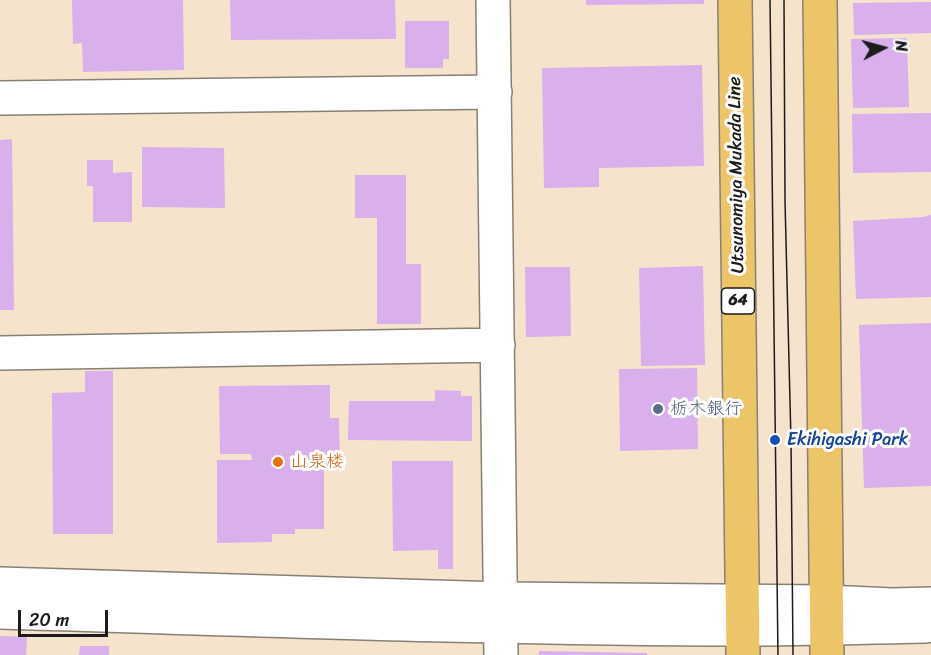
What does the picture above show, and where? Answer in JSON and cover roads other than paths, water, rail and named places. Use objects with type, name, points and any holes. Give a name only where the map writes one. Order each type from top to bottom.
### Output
[{"type":"main road","name":"Utsunomiya Mukada Line","points":[[735,0],[742,629]]},
{"type":"main road","points":[[820,0],[827,628]]},
{"type":"street","points":[[493,0],[501,627]]},
{"type":"street","points":[[0,98],[495,92]]},
{"type":"street","points":[[0,353],[498,345]]},
{"type":"street","points":[[0,584],[501,627]]},
{"type":"street","points":[[827,628],[892,604],[931,604]]},
{"type":"street","points":[[0,612],[501,627],[742,629],[931,626]]},
{"type":"tram line","points":[[770,0],[778,655]]},
{"type":"tram line","points":[[784,0],[793,655]]},
{"type":"place","name":"栃木銀行","points":[[658,409]]},
{"type":"place","name":"Ekihigashi Park","points":[[775,440]]},
{"type":"place","name":"山泉楼","points":[[278,462]]}]
